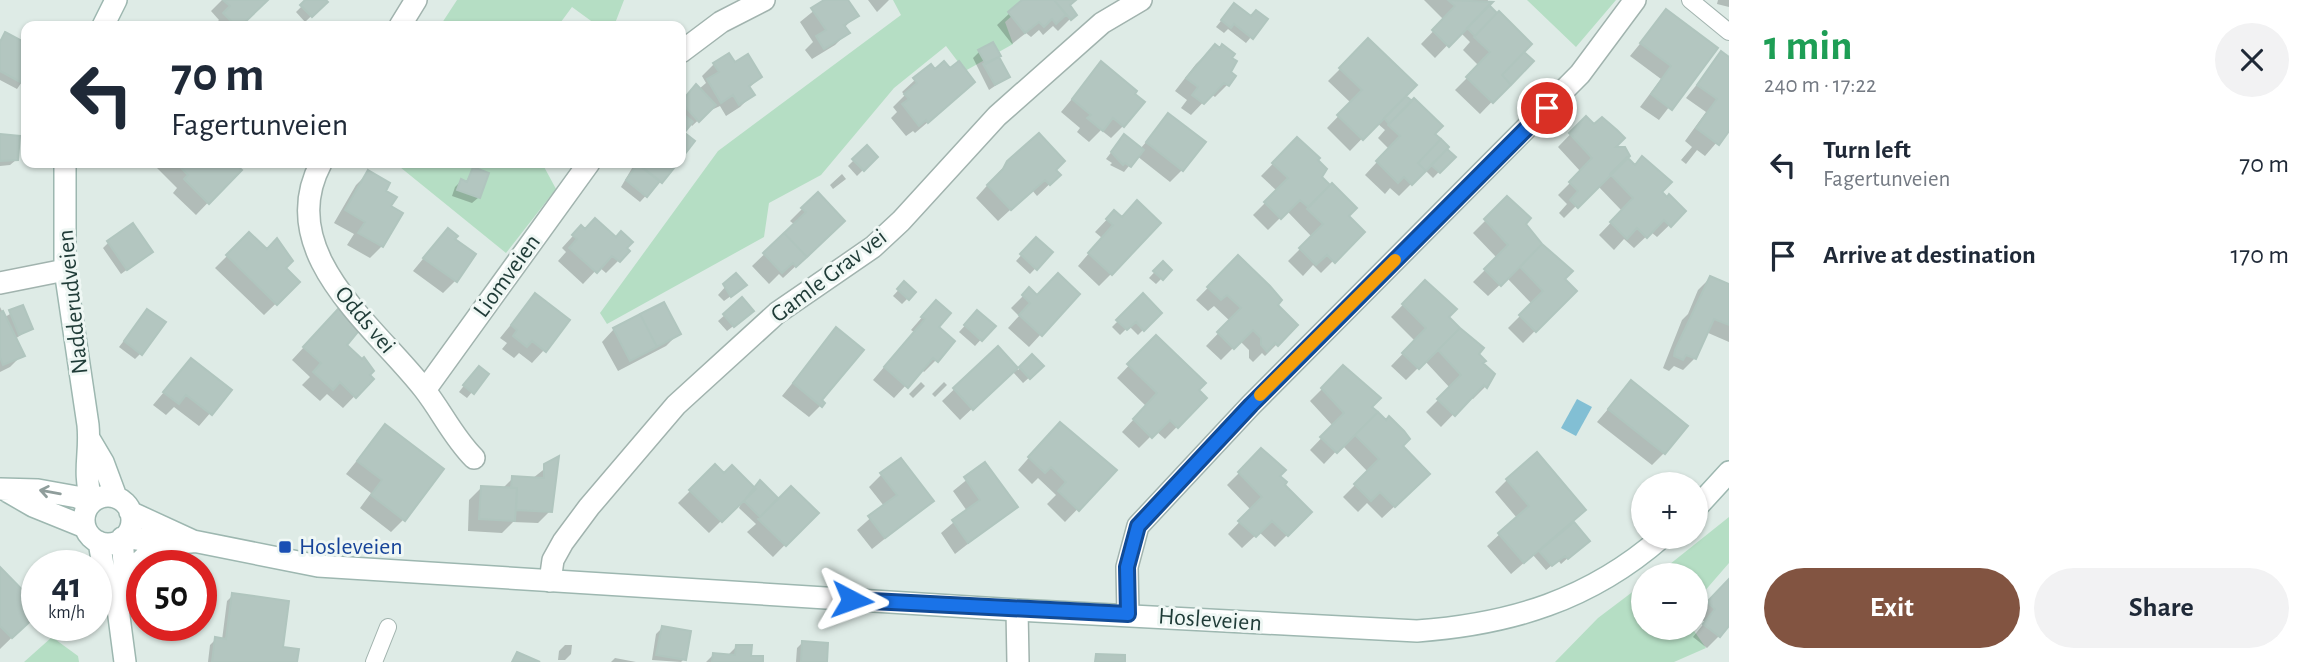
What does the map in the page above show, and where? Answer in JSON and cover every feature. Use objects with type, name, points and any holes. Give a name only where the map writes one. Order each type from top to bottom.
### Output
[{"type":"street","points":[[106,21],[116,0]]},
{"type":"street","points":[[403,21],[416,0]]},
{"type":"street","points":[[686,48],[721,22],[764,0]]},
{"type":"street","name":"Gamle Grav vei","points":[[550,581],[553,560],[563,542],[589,507],[676,405],[777,313],[873,247],[997,116],[1102,23],[1141,0]]},
{"type":"street","points":[[1128,614],[1127,567],[1138,526],[1251,405],[1580,74],[1635,0]]},
{"type":"street","name":"Nadderudveien","points":[[65,168],[65,270],[90,440],[85,463],[91,502]]},
{"type":"street","name":"Odds vei","points":[[318,168],[312,180],[307,205],[311,231],[325,273],[425,390],[455,439],[474,457]]},
{"type":"street","name":"Liomveien","points":[[425,390],[585,168]]},
{"type":"street","points":[[0,283],[65,270]]},
{"type":"street","name":"Nadderudveien","points":[[90,440],[123,504]]},
{"type":"street","points":[[1708,495],[1729,472]]},
{"type":"street","points":[[4,490],[38,490],[91,502]]},
{"type":"street","points":[[4,490],[111,543],[123,538]]},
{"type":"street","points":[[118,608],[125,576],[123,538],[131,525],[123,504],[99,497],[91,502],[85,514],[118,608],[125,662]]},
{"type":"street","name":"Hosleveien","points":[[123,504],[193,541]]},
{"type":"street","name":"Hosleveien","points":[[123,538],[160,543],[193,541],[318,566],[1017,610],[1128,614],[1348,630],[1417,631],[1475,626],[1534,611],[1583,591],[1649,549]]},
{"type":"street","points":[[125,576],[160,543]]},
{"type":"street","points":[[1017,610],[1018,662]]},
{"type":"lane","points":[[1690,0],[1729,32]]},
{"type":"lane","points":[[374,662],[388,627]]},
{"type":"green space","points":[[457,0],[624,0],[616,21],[591,21],[572,7],[562,21],[443,21]]},
{"type":"green space","points":[[893,0],[1030,0],[1005,22],[1013,44],[965,71],[946,46],[894,88],[821,175],[769,203],[764,237],[607,324],[600,313],[718,151],[901,15]]},
{"type":"green space","points":[[1527,0],[1616,0],[1576,47]]},
{"type":"green space","points":[[401,168],[545,168],[556,189],[506,253]]},
{"type":"green space","points":[[1729,517],[1729,563],[1708,587],[1708,563],[1671,563],[1689,549],[1708,549],[1708,534]]},
{"type":"green space","points":[[1631,593],[1631,640],[1700,640],[1706,648],[1674,662],[1555,662],[1598,618]]},
{"type":"green space","points":[[48,641],[57,641],[78,656],[79,662],[24,662]]},
{"type":"water","points":[[1577,399],[1592,407],[1576,436],[1561,428]]},
{"type":"building","points":[[223,0],[268,0],[246,21],[231,21],[223,13],[230,6]]},
{"type":"building","points":[[305,0],[328,2],[312,17],[300,5]]},
{"type":"building","points":[[824,0],[848,0],[859,16],[844,25],[850,33],[824,49],[816,36],[826,30],[811,8]]},
{"type":"building","points":[[1022,0],[1054,0],[1066,15],[1056,24],[1052,19],[1044,27],[1039,22],[1025,33],[1008,12]]},
{"type":"building","points":[[1054,0],[1076,0],[1070,5],[1077,15],[1071,20]]},
{"type":"building","points":[[1448,0],[1493,2],[1449,47],[1432,30],[1455,6]]},
{"type":"building","points":[[1234,3],[1251,16],[1256,10],[1268,19],[1253,39],[1234,24],[1231,28],[1221,20]]},
{"type":"building","points":[[1489,5],[1497,13],[1475,36],[1467,28]]},
{"type":"building","points":[[1666,9],[1718,48],[1672,110],[1651,94],[1671,66],[1640,43]]},
{"type":"building","points":[[1499,11],[1532,44],[1502,75],[1511,85],[1493,103],[1466,77],[1490,52],[1474,37]]},
{"type":"building","points":[[5,32],[21,40],[21,82],[0,71],[0,42]]},
{"type":"building","points":[[1368,38],[1417,85],[1363,140],[1337,115],[1362,90],[1339,68]]},
{"type":"building","points":[[993,42],[1001,56],[986,64],[978,50]]},
{"type":"building","points":[[1215,44],[1220,48],[1222,44],[1235,54],[1232,58],[1237,61],[1231,72],[1236,76],[1229,86],[1224,83],[1204,104],[1192,95],[1198,87],[1186,78]]},
{"type":"building","points":[[1721,51],[1729,57],[1729,131],[1719,145],[1696,128],[1717,99],[1697,85]]},
{"type":"building","points":[[1524,52],[1534,61],[1511,85],[1502,75]]},
{"type":"building","points":[[729,53],[735,62],[748,54],[762,77],[749,86],[755,95],[739,105],[733,95],[721,103],[707,79],[719,72],[713,63]]},
{"type":"building","points":[[999,57],[1010,77],[995,85],[983,64]]},
{"type":"building","points":[[944,61],[950,68],[959,61],[975,82],[928,123],[926,120],[919,126],[902,104],[909,99],[904,94],[917,83],[913,78],[931,64],[935,69]]},
{"type":"building","points":[[1101,61],[1137,91],[1135,94],[1145,102],[1124,127],[1113,118],[1103,131],[1087,118],[1091,115],[1072,99]]},
{"type":"building","points":[[696,84],[716,105],[699,122],[686,108],[686,96]]},
{"type":"building","points":[[1406,96],[1412,101],[1389,124],[1384,118]]},
{"type":"building","points":[[1414,98],[1443,126],[1435,134],[1441,139],[1418,163],[1426,171],[1412,185],[1404,177],[1398,183],[1376,161],[1400,136],[1388,125]]},
{"type":"building","points":[[1168,113],[1206,142],[1183,171],[1146,142]]},
{"type":"building","points":[[686,116],[693,122],[686,131]]},
{"type":"building","points":[[1586,116],[1594,124],[1602,117],[1617,130],[1625,138],[1616,147],[1625,147],[1630,156],[1578,208],[1570,200],[1578,191],[1569,182],[1592,158],[1569,133]]},
{"type":"building","points":[[1039,133],[1065,161],[1056,170],[1061,175],[1050,185],[1045,180],[1011,210],[987,185],[1007,161]]},
{"type":"building","points":[[0,134],[20,136],[18,160],[0,161]]},
{"type":"building","points":[[686,134],[695,141],[686,153]]},
{"type":"building","points":[[1124,134],[1144,150],[1131,167],[1125,163],[1123,165],[1111,152]]},
{"type":"building","points":[[1297,137],[1320,158],[1318,160],[1327,169],[1322,177],[1330,185],[1308,207],[1300,200],[1281,219],[1264,202],[1288,178],[1272,163]]},
{"type":"building","points":[[1441,139],[1449,147],[1426,171],[1418,163]]},
{"type":"building","points":[[867,145],[878,157],[864,171],[852,159]]},
{"type":"building","points":[[1447,149],[1456,157],[1440,173],[1431,165]]},
{"type":"building","points":[[1642,156],[1672,182],[1662,192],[1667,197],[1669,194],[1686,211],[1671,227],[1664,220],[1647,238],[1637,228],[1627,239],[1610,222],[1633,198],[1610,174],[1627,157],[1635,165]]},
{"type":"building","points":[[181,168],[242,170],[209,204],[184,179],[188,175]]},
{"type":"building","points":[[473,168],[489,173],[480,198],[457,190],[461,179],[467,182]]},
{"type":"building","points":[[635,168],[643,168],[660,181],[647,197],[626,180]]},
{"type":"building","points":[[642,168],[674,168],[662,183]]},
{"type":"building","points":[[368,170],[390,183],[386,191],[397,197],[391,206],[403,213],[383,247],[358,233],[365,222],[345,210]]},
{"type":"building","points":[[1332,183],[1357,208],[1349,216],[1365,232],[1335,263],[1327,255],[1316,265],[1299,248],[1323,224],[1307,209]]},
{"type":"building","points":[[818,192],[845,221],[807,257],[784,233],[806,212],[801,208]]},
{"type":"building","points":[[1507,196],[1531,218],[1526,224],[1542,244],[1501,286],[1484,269],[1508,245],[1484,219]]},
{"type":"building","points":[[1137,200],[1161,223],[1112,275],[1088,253],[1113,225],[1106,219],[1114,210],[1122,217]]},
{"type":"building","points":[[595,218],[616,237],[621,231],[633,242],[627,248],[630,251],[620,262],[612,256],[597,273],[569,248],[577,239],[572,235],[581,225],[585,229]]},
{"type":"building","points":[[133,223],[153,252],[127,270],[107,241]]},
{"type":"building","points":[[448,228],[458,236],[455,239],[476,254],[457,282],[423,258]]},
{"type":"building","points":[[249,232],[267,249],[277,238],[293,261],[286,268],[300,282],[277,305],[226,255]]},
{"type":"building","points":[[784,233],[807,257],[796,267],[793,263],[782,273],[763,253]]},
{"type":"building","points":[[1036,237],[1053,252],[1037,270],[1020,254]]},
{"type":"building","points":[[1542,244],[1573,271],[1565,279],[1577,291],[1536,332],[1519,315],[1543,291],[1520,267]]},
{"type":"building","points":[[1238,255],[1282,300],[1278,305],[1298,325],[1278,346],[1275,343],[1267,352],[1261,345],[1261,338],[1253,330],[1234,349],[1217,332],[1241,308],[1227,295],[1221,300],[1207,287]]},
{"type":"building","points":[[1163,261],[1172,270],[1163,280],[1153,271]]},
{"type":"building","points":[[736,273],[747,285],[731,297],[723,284]]},
{"type":"building","points":[[1058,273],[1080,294],[1042,336],[1019,315],[1030,303],[1022,295],[1029,287],[1037,295]]},
{"type":"building","points":[[1710,276],[1729,284],[1729,325],[1714,319],[1696,359],[1686,355],[1683,360],[1674,356],[1675,350]]},
{"type":"building","points":[[1425,280],[1457,309],[1449,317],[1460,328],[1419,369],[1402,353],[1426,328],[1402,304]]},
{"type":"building","points":[[904,281],[916,292],[909,300],[897,289]]},
{"type":"building","points":[[535,293],[570,320],[546,352],[532,341],[527,347],[513,336],[517,330],[511,325]]},
{"type":"building","points":[[1143,293],[1162,313],[1144,331],[1136,322],[1127,330],[1116,320]]},
{"type":"building","points":[[742,297],[754,311],[734,327],[723,314]]},
{"type":"building","points":[[936,300],[951,313],[939,327],[955,341],[938,362],[933,358],[908,388],[884,367],[925,319],[921,317]]},
{"type":"building","points":[[664,302],[681,334],[657,347],[640,314]]},
{"type":"building","points":[[23,305],[33,329],[19,335],[9,310]]},
{"type":"building","points":[[339,308],[361,328],[347,345],[362,359],[364,357],[374,371],[370,375],[374,379],[356,398],[340,382],[333,390],[313,372],[321,363],[303,347]]},
{"type":"building","points":[[147,309],[166,322],[142,355],[124,341]]},
{"type":"building","points":[[977,310],[996,326],[982,341],[964,325]]},
{"type":"building","points":[[3,311],[25,356],[3,365],[0,357],[0,313]]},
{"type":"building","points":[[640,314],[657,347],[630,361],[613,328]]},
{"type":"building","points":[[836,327],[864,350],[822,400],[825,403],[822,407],[793,383]]},
{"type":"building","points":[[1460,328],[1484,348],[1479,354],[1486,361],[1483,363],[1495,374],[1487,388],[1484,385],[1455,416],[1437,399],[1461,375],[1438,350]]},
{"type":"building","points":[[1156,335],[1206,383],[1199,390],[1207,398],[1178,428],[1170,420],[1152,438],[1133,419],[1157,393],[1127,364]]},
{"type":"building","points":[[998,346],[1018,368],[973,410],[953,388]]},
{"type":"building","points":[[1032,354],[1044,366],[1030,379],[1019,367]]},
{"type":"building","points":[[191,358],[232,390],[212,415],[186,395],[179,404],[163,392]]},
{"type":"building","points":[[1343,365],[1381,398],[1372,407],[1378,412],[1337,453],[1320,437],[1344,413],[1321,388]]},
{"type":"building","points":[[479,366],[489,374],[474,394],[463,385]]},
{"type":"building","points":[[1631,380],[1688,426],[1665,454],[1608,409]]},
{"type":"building","points":[[1378,412],[1386,420],[1389,416],[1404,431],[1410,439],[1403,446],[1430,474],[1395,507],[1380,492],[1371,501],[1354,484],[1379,459],[1355,435]]},
{"type":"building","points":[[1060,422],[1117,470],[1079,511],[1058,491],[1066,482],[1051,467],[1045,473],[1028,457]]},
{"type":"building","points":[[385,424],[444,469],[405,521],[371,495],[382,480],[357,461]]},
{"type":"building","points":[[1261,448],[1286,470],[1280,476],[1287,482],[1285,485],[1312,512],[1288,536],[1272,521],[1256,537],[1238,521],[1262,497],[1238,472]]},
{"type":"building","points":[[1537,452],[1586,510],[1524,563],[1498,533],[1529,506],[1506,479]]},
{"type":"building","points":[[559,456],[552,512],[516,510],[517,488],[511,488],[512,476],[544,478],[544,464]]},
{"type":"building","points":[[901,458],[934,501],[885,538],[868,516],[897,495],[880,473]]},
{"type":"building","points":[[985,462],[1018,507],[968,543],[952,520],[980,500],[964,477]]},
{"type":"building","points":[[715,464],[724,473],[732,465],[756,489],[722,522],[689,490]]},
{"type":"building","points":[[760,480],[778,498],[760,517],[744,501]]},
{"type":"building","points":[[481,486],[517,488],[515,521],[479,519]]},
{"type":"building","points":[[791,486],[819,513],[786,546],[758,519]]},
{"type":"building","points":[[1574,522],[1590,541],[1568,559],[1565,556],[1552,566],[1539,551]]},
{"type":"building","points":[[0,567],[21,589],[21,630],[12,638],[0,626]]},
{"type":"building","points":[[1729,579],[1729,626],[1720,637],[1708,628],[1708,618],[1715,609],[1708,601]]},
{"type":"building","points":[[232,593],[289,601],[283,647],[299,649],[297,662],[212,662],[215,641],[217,637],[226,639]]},
{"type":"building","points":[[662,626],[691,631],[686,660],[656,655]]},
{"type":"building","points":[[802,641],[828,643],[827,662],[801,662]]},
{"type":"building","points":[[736,645],[752,645],[751,656],[763,656],[763,662],[712,662],[713,653],[735,655]]},
{"type":"building","points":[[517,652],[540,662],[512,662]]},
{"type":"building","points":[[1096,654],[1125,655],[1125,662],[1095,662]]},
{"type":"slow traffic","points":[[1260,395],[1395,260]]},
{"type":"place","name":"Hosleveien","points":[[285,547]]},
{"type":"route","points":[[852,600],[1128,614],[1127,567],[1138,526],[1251,405],[1547,108]]}]
